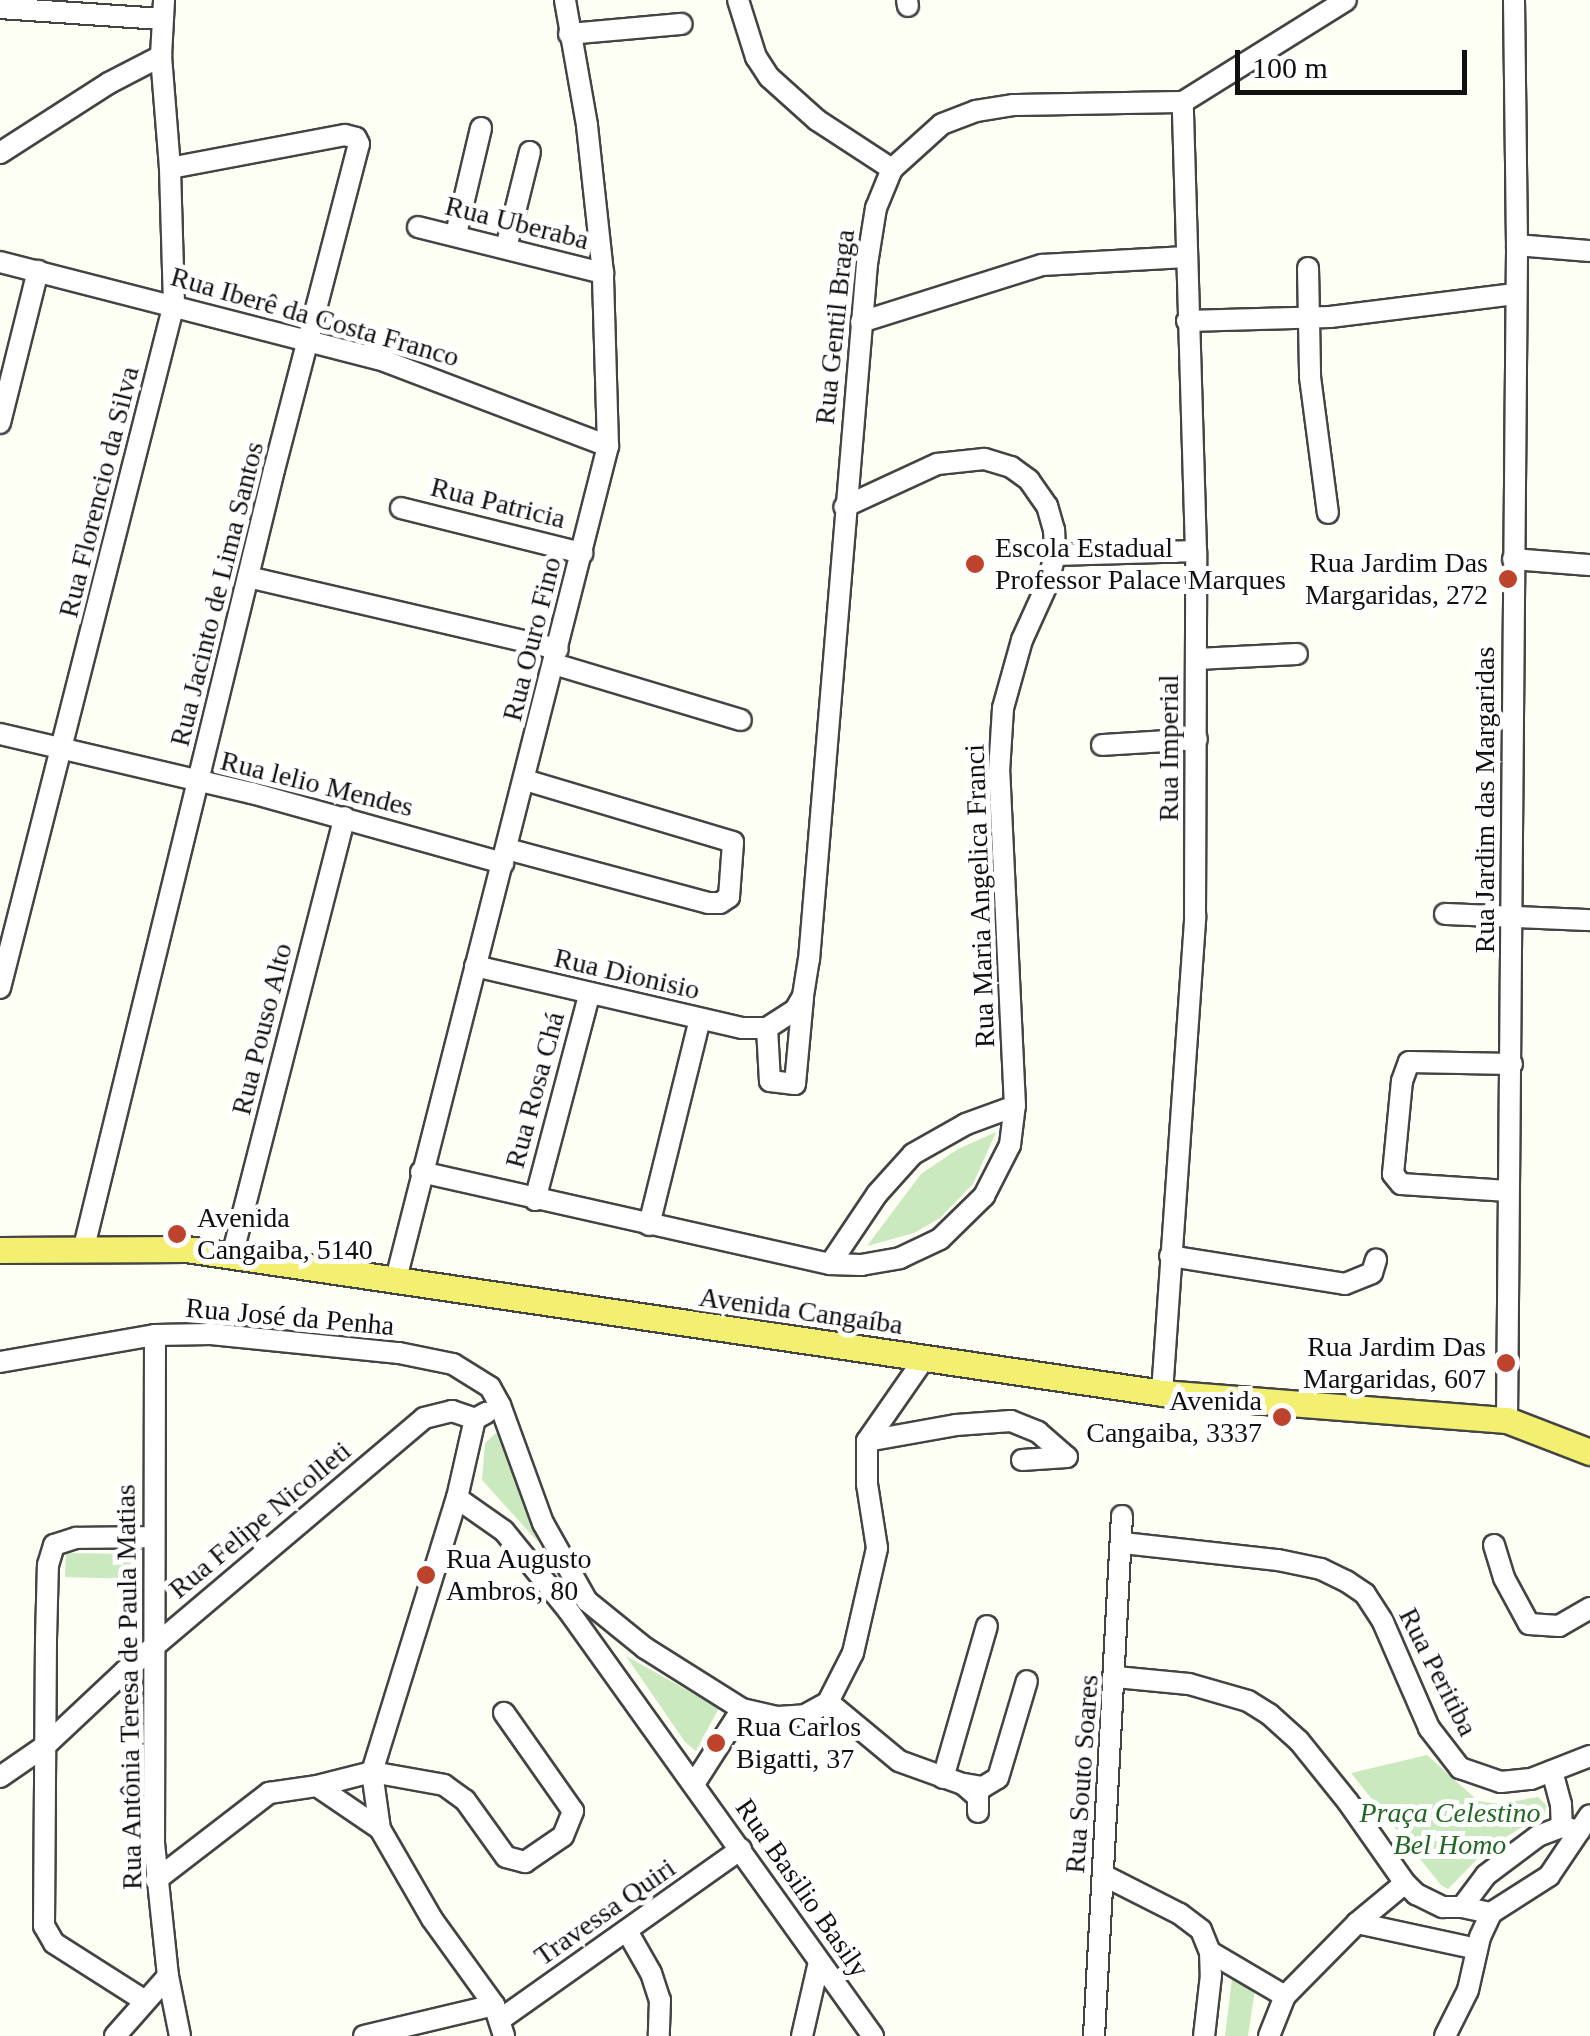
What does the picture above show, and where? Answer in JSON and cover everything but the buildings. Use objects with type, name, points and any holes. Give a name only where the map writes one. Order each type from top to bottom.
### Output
[{"type":"main road","name":"Avenida Cangaíba","points":[[0,1250],[186,1250],[1162,1393],[1507,1420],[1590,1452]]},
{"type":"street","name":"Rua Ouro Fino","points":[[396,1280],[420,1172],[525,780],[608,446],[603,274],[587,125],[565,0]]},
{"type":"street","points":[[738,0],[756,57],[770,77],[792,100],[892,169]]},
{"type":"street","points":[[1182,102],[1346,0]]},
{"type":"street","name":"Rua Jardim das Margaridas","points":[[1507,1420],[1517,245],[1514,0]]},
{"type":"street","points":[[0,8],[163,9]]},
{"type":"street","name":"Rua Florencio da Silva","points":[[0,988],[7,928],[63,750],[174,304],[170,168],[161,56],[163,9]]},
{"type":"street","points":[[569,34],[682,24]]},
{"type":"street","points":[[0,152],[109,83],[161,56]]},
{"type":"street","name":"Rua Gentil Braga","points":[[767,1028],[770,1080],[795,1084],[861,322],[876,208],[892,169],[942,124],[976,111],[1014,105],[1182,102]]},
{"type":"street","name":"Rua Imperial","points":[[1162,1393],[1195,916],[1196,551],[1182,102]]},
{"type":"street","points":[[456,234],[482,128]]},
{"type":"street","name":"Rua Jacinto de Lima Santos","points":[[84,1247],[248,577],[359,148],[356,138],[345,135],[170,168]]},
{"type":"street","points":[[506,248],[530,152]]},
{"type":"street","name":"Rua Uberaba","points":[[418,227],[603,274]]},
{"type":"street","points":[[1517,245],[1590,251]]},
{"type":"street","points":[[861,322],[1042,265],[1186,257]]},
{"type":"street","name":"Rua Iberê da Costa Franco","points":[[0,262],[310,338],[476,393],[608,446]]},
{"type":"street","points":[[1308,268],[1314,416],[1328,513]]},
{"type":"street","points":[[0,423],[38,271]]},
{"type":"street","points":[[1187,321],[1309,318],[1515,294]]},
{"type":"street","name":"Rua Maria Angelica Franci","points":[[830,1264],[860,1265],[900,1258],[940,1240],[984,1196],[1010,1145],[1015,1106],[1000,741],[1012,670],[1055,555],[1047,506],[1029,480],[1011,467],[984,459],[937,464],[844,506]]},
{"type":"street","name":"Rua Patricia","points":[[401,508],[582,553]]},
{"type":"street","points":[[1055,555],[1196,551]]},
{"type":"street","points":[[1513,559],[1590,565]]},
{"type":"street","points":[[248,577],[556,656],[741,720]]},
{"type":"street","points":[[1197,659],[1297,654]]},
{"type":"street","name":"Rua lelio Mendes","points":[[0,734],[708,903],[720,903],[729,896],[733,842],[525,780]]},
{"type":"street","points":[[1102,746],[1197,739]]},
{"type":"street","name":"Rua Pouso Alto","points":[[232,1256],[345,817]]},
{"type":"street","points":[[1446,914],[1512,920],[1590,920]]},
{"type":"street","name":"Rua Dionisio","points":[[475,966],[742,1028],[767,1028]]},
{"type":"street","name":"Rua Rosa Chá","points":[[535,1200],[589,994]]},
{"type":"street","points":[[767,1028],[795,1010],[803,996]]},
{"type":"street","points":[[649,1225],[700,1019]]},
{"type":"street","points":[[1508,1191],[1401,1184],[1394,1174],[1402,1081],[1408,1062],[1512,1064]]},
{"type":"street","points":[[420,1172],[830,1264],[877,1194],[913,1154],[966,1124],[1015,1106]]},
{"type":"street","points":[[1170,1256],[1330,1283],[1362,1280],[1372,1272],[1376,1260]]},
{"type":"street","name":"Rua José da Penha","points":[[0,1362],[154,1335],[230,1336],[398,1353],[453,1364],[490,1387],[500,1405]]},
{"type":"street","name":"Rua Antônia Teresa de Paula Matias","points":[[154,1335],[152,1648],[156,1880],[180,2036]]},
{"type":"street","points":[[364,2036],[500,2020],[432,1920],[380,1828],[372,1772],[457,1498],[476,1419],[500,1405],[578,1606],[742,1709],[778,1717],[805,1715],[828,1702],[853,1653],[875,1572],[877,1548],[867,1484],[867,1441],[924,1360]]},
{"type":"street","name":"Rua Felipe Nicolleti","points":[[0,1778],[45,1746],[152,1648],[424,1418],[452,1412],[476,1419]]},
{"type":"street","points":[[867,1441],[956,1424],[1011,1421],[1038,1432],[1067,1457],[1022,1460]]},
{"type":"street","name":"Rua Basilio Basily","points":[[457,1498],[504,1531],[578,1606],[694,1784],[873,2036]]},
{"type":"street","name":"Rua Souto Soares","points":[[1094,2036],[1122,1516]]},
{"type":"street","points":[[145,2001],[47,1935],[43,1916],[48,1565],[51,1550],[63,1540],[153,1536]]},
{"type":"street","name":"Rua Peritiba","points":[[1123,1543],[1278,1560],[1321,1569],[1365,1594],[1383,1622],[1429,1728],[1460,1768],[1501,1782],[1552,1771],[1590,1756]]},
{"type":"street","points":[[1494,1545],[1504,1578],[1529,1624],[1559,1626],[1590,1608]]},
{"type":"street","points":[[953,1781],[987,1626]]},
{"type":"street","points":[[1116,1677],[1188,1684],[1248,1701],[1269,1714],[1324,1772],[1384,1848],[1405,1883],[1428,1902],[1491,1913]]},
{"type":"street","points":[[953,1781],[982,1786],[998,1778],[1027,1681]]},
{"type":"street","points":[[828,1702],[886,1753],[953,1781],[978,1797],[978,1812]]},
{"type":"street","points":[[694,1784],[742,1709]]},
{"type":"street","points":[[156,1880],[269,1793],[372,1772],[431,1780],[454,1790],[506,1857],[517,1862],[530,1860],[569,1829],[573,1810],[504,1713]]},
{"type":"street","points":[[1552,1771],[1562,1804],[1577,1824]]},
{"type":"street","points":[[317,1786],[380,1828]]},
{"type":"street","points":[[1462,1907],[1507,1855],[1577,1824]]},
{"type":"street","points":[[1445,2036],[1468,1990],[1477,1949],[1491,1913],[1549,1876],[1577,1824]]},
{"type":"street","name":"Travessa Quiri","points":[[500,2020],[741,1849]]},
{"type":"street","points":[[1103,1875],[1180,1914],[1202,1930],[1210,1952],[1204,2036]]},
{"type":"street","points":[[1269,2036],[1285,1996],[1357,1923],[1405,1883]]},
{"type":"street","points":[[1357,1923],[1477,1949]]},
{"type":"street","points":[[626,1932],[651,1973],[660,2000],[659,2036]]},
{"type":"street","points":[[1210,1952],[1285,1996]]},
{"type":"street","points":[[802,2036],[819,1962]]},
{"type":"street","points":[[114,2036],[168,1976]]},
{"type":"green space","points":[[996,1132],[973,1184],[940,1218],[914,1233],[867,1246],[921,1174],[958,1149]]},
{"type":"green space","points":[[496,1433],[538,1542],[482,1480],[485,1443]]},
{"type":"green space","points":[[66,1553],[134,1554],[133,1579],[65,1577]]},
{"type":"green space","points":[[626,1656],[719,1708],[696,1751],[685,1742]]},
{"type":"green space","name":"Praça Celestino Bel Homo","points":[[1427,1755],[1478,1801],[1499,1804],[1538,1797],[1546,1805],[1545,1813],[1488,1848],[1448,1889],[1351,1773]]},
{"type":"green space","points":[[1232,1979],[1255,1989],[1248,2036],[1225,2036]]},
{"type":"place","name":"Escola Estadual Professor Palace Marques","points":[[975,564]]},
{"type":"place","name":"Rua Jardim Das Margaridas, 272","points":[[1508,579]]},
{"type":"place","name":"Avenida Cangaiba, 5140","points":[[177,1234]]},
{"type":"place","name":"Rua Jardim Das Margaridas, 607","points":[[1506,1363]]},
{"type":"place","name":"Avenida Cangaiba, 3337","points":[[1282,1417]]},
{"type":"place","name":"Rua Augusto Ambros, 80","points":[[426,1575]]},
{"type":"place","name":"Rua Carlos Bigatti, 37","points":[[716,1743]]}]
